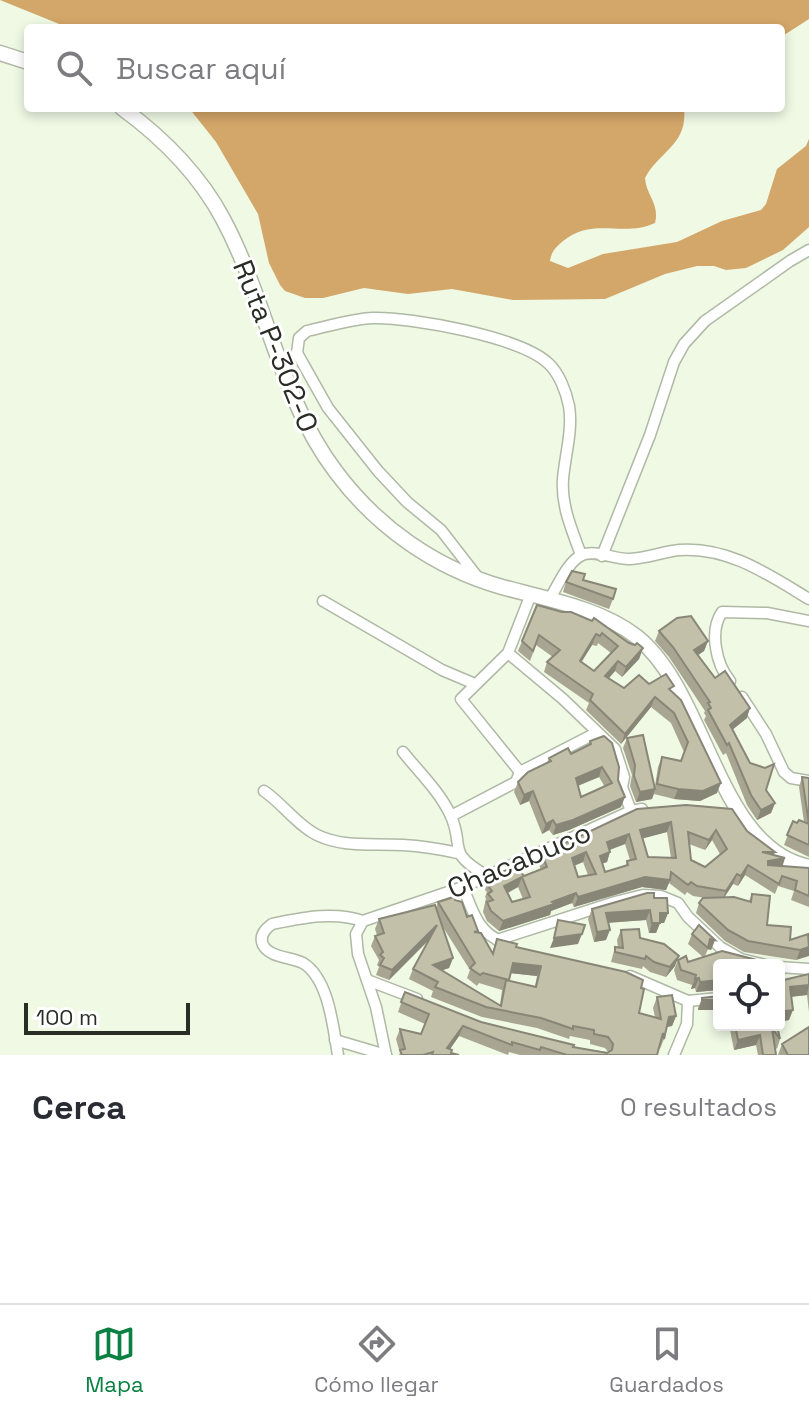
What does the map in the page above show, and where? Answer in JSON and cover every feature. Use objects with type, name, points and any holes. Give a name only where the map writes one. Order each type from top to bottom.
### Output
[{"type":"street","points":[[0,53],[24,61]]},
{"type":"street","name":"Ruta P-302-O","points":[[127,112],[174,152],[201,185],[222,218],[241,257],[295,404],[314,440],[362,504],[394,533],[441,563],[479,579],[616,624],[638,638],[676,683],[731,810],[769,848],[809,867]]},
{"type":"street","points":[[602,556],[650,435],[674,362],[684,344],[705,321],[809,250]]},
{"type":"street","points":[[479,579],[452,542],[391,486],[328,408],[297,353],[299,338],[307,331],[371,318],[447,327],[521,346],[550,364],[563,385],[569,406],[563,490],[567,516],[581,555]]},
{"type":"street","points":[[520,772],[462,703],[462,696],[508,653],[540,597],[581,555],[592,553],[633,559],[691,550],[718,553],[746,563],[809,599]]},
{"type":"street","points":[[323,601],[424,661],[475,684]]},
{"type":"street","points":[[809,621],[767,613],[724,611],[718,619],[716,652],[721,669],[756,717],[784,772],[791,778],[809,781]]},
{"type":"street","points":[[508,653],[563,699],[615,749],[624,777],[622,787],[631,811]]},
{"type":"street","points":[[451,816],[516,782],[520,772],[596,733]]},
{"type":"street","points":[[403,752],[436,791],[451,816],[458,853],[469,866],[487,876]]},
{"type":"street","points":[[264,791],[285,806],[308,830],[329,840],[350,844],[420,846],[458,853]]},
{"type":"street","name":"Chacabuco","points":[[363,921],[463,887],[631,811],[653,808]]},
{"type":"street","points":[[463,887],[479,924],[487,934],[511,945]]},
{"type":"street","points":[[497,940],[615,902],[643,895],[661,896],[678,903],[688,917],[720,947],[741,959]]},
{"type":"street","points":[[338,1055],[323,989],[314,972],[298,960],[269,951],[264,945],[262,937],[272,924],[325,916],[345,916],[363,921],[358,926],[356,943],[386,1055]]},
{"type":"street","points":[[790,978],[804,970]]},
{"type":"street","points":[[622,973],[688,1001],[713,999]]},
{"type":"street","points":[[367,980],[427,1002]]},
{"type":"street","points":[[674,1055],[687,1024],[688,1001]]},
{"type":"street","points":[[335,1040],[386,1055]]},
{"type":"shaded area","points":[[0,0],[809,0],[809,19],[785,34],[785,24],[59,24]]},
{"type":"shaded area","points":[[192,112],[684,112],[682,131],[645,178],[656,210],[655,223],[631,229],[597,228],[574,234],[556,248],[550,261],[568,268],[603,254],[677,242],[722,221],[761,210],[766,204],[777,169],[806,146],[809,139],[809,227],[783,250],[746,268],[726,270],[697,266],[665,274],[605,299],[513,300],[452,289],[408,294],[364,288],[323,298],[305,298],[285,291],[280,285],[269,263],[258,214],[216,142]]},
{"type":"building","points":[[572,571],[585,574],[583,580],[616,589],[613,599],[566,582]]},
{"type":"building","points":[[537,605],[571,612],[592,621],[594,618],[629,643],[637,643],[643,648],[626,667],[618,661],[605,676],[624,688],[639,675],[649,684],[666,674],[674,686],[669,689],[681,700],[721,783],[703,791],[657,784],[662,757],[681,761],[688,742],[674,713],[655,697],[625,734],[590,700],[593,694],[547,662],[560,650],[539,635],[533,651],[522,641]],"holes":[[[602,633],[618,646],[594,671],[580,661],[596,634],[600,636]]]},
{"type":"building","points":[[691,616],[708,641],[694,650],[715,678],[725,671],[750,708],[730,725],[750,763],[765,768],[774,764],[766,790],[775,803],[761,810],[751,795],[729,743],[727,745],[708,710],[711,708],[710,702],[659,631],[677,618]]},
{"type":"building","points":[[643,735],[655,789],[640,792],[627,738]]},
{"type":"building","points":[[604,736],[612,743],[619,767],[618,780],[625,797],[573,820],[556,825],[553,820],[546,824],[533,791],[524,795],[518,782],[528,772],[551,761],[549,758],[568,748],[571,754],[591,744],[590,741]],"holes":[[[602,767],[612,783],[581,797],[576,778]]]},
{"type":"building","points":[[802,777],[809,778],[809,824]]},
{"type":"building","points":[[686,805],[732,809],[747,831],[775,852],[762,852],[785,858],[768,861],[768,865],[809,868],[809,896],[795,890],[797,881],[782,876],[779,884],[748,865],[741,876],[737,874],[726,891],[691,882],[688,885],[671,872],[670,880],[645,877],[578,897],[576,893],[503,921],[491,911],[487,902],[493,900],[488,894],[492,891],[489,887],[492,884],[488,880],[516,866],[524,876],[547,867],[541,852],[548,849],[551,855],[566,848],[565,843],[637,809]],"holes":[[[671,822],[676,858],[648,857],[640,830]],[[716,830],[727,849],[705,867],[691,860],[688,832],[709,840]],[[629,834],[636,859],[627,861],[628,865],[605,872],[600,856],[610,852],[607,842]],[[586,852],[596,874],[578,877],[572,858]],[[522,877],[530,897],[512,902],[504,886]]]},
{"type":"building","points":[[793,821],[809,824],[809,845],[787,835]]},
{"type":"building","points":[[654,893],[654,898],[667,898],[668,913],[660,913],[660,923],[652,923],[650,910],[606,913],[610,930],[597,932],[592,909]]},
{"type":"building","points":[[752,894],[770,896],[767,925],[791,927],[790,940],[808,934],[809,947],[800,950],[748,941],[728,930],[699,903],[703,898],[734,897],[751,902]]},
{"type":"building","points":[[454,897],[462,902],[467,917],[472,915],[478,931],[474,932],[481,933],[493,954],[497,939],[517,944],[516,947],[626,972],[643,980],[639,1013],[661,1019],[657,997],[672,995],[676,1016],[669,1017],[657,1055],[567,1055],[541,1047],[540,1050],[512,1042],[512,1045],[463,1026],[447,1048],[459,1055],[432,1055],[433,1052],[402,1055],[400,1050],[405,1049],[400,1029],[421,1034],[429,1014],[401,1002],[405,992],[481,1022],[573,1047],[607,1053],[612,1050],[613,1044],[608,1037],[594,1034],[594,1030],[573,1026],[573,1029],[541,1018],[486,1007],[435,987],[438,982],[413,969],[437,925],[392,970],[380,965],[383,952],[375,936],[384,933],[379,919],[435,905],[453,958],[433,965],[501,1006],[506,980],[536,987],[541,966],[513,963],[509,980],[483,973],[480,975],[470,968],[475,963],[438,902]]},
{"type":"building","points":[[558,920],[585,925],[582,934],[554,938]]},
{"type":"building","points":[[699,925],[715,940],[710,939],[708,948],[692,934]]},
{"type":"building","points":[[639,929],[640,938],[664,944],[679,956],[670,967],[646,956],[645,959],[615,952],[615,947],[623,948],[621,930]]},
{"type":"building","points":[[722,951],[753,959],[713,959],[713,981],[700,982],[699,978],[695,979],[696,975],[681,970],[678,960],[686,956],[688,962]]},
{"type":"building","points":[[809,974],[809,985],[790,987],[793,1010],[785,1011],[785,980]]},
{"type":"building","points":[[809,1027],[809,1055],[788,1055],[782,1044]]},
{"type":"building","points":[[736,1031],[772,1031],[776,1055],[763,1055],[760,1035],[738,1040]]}]
